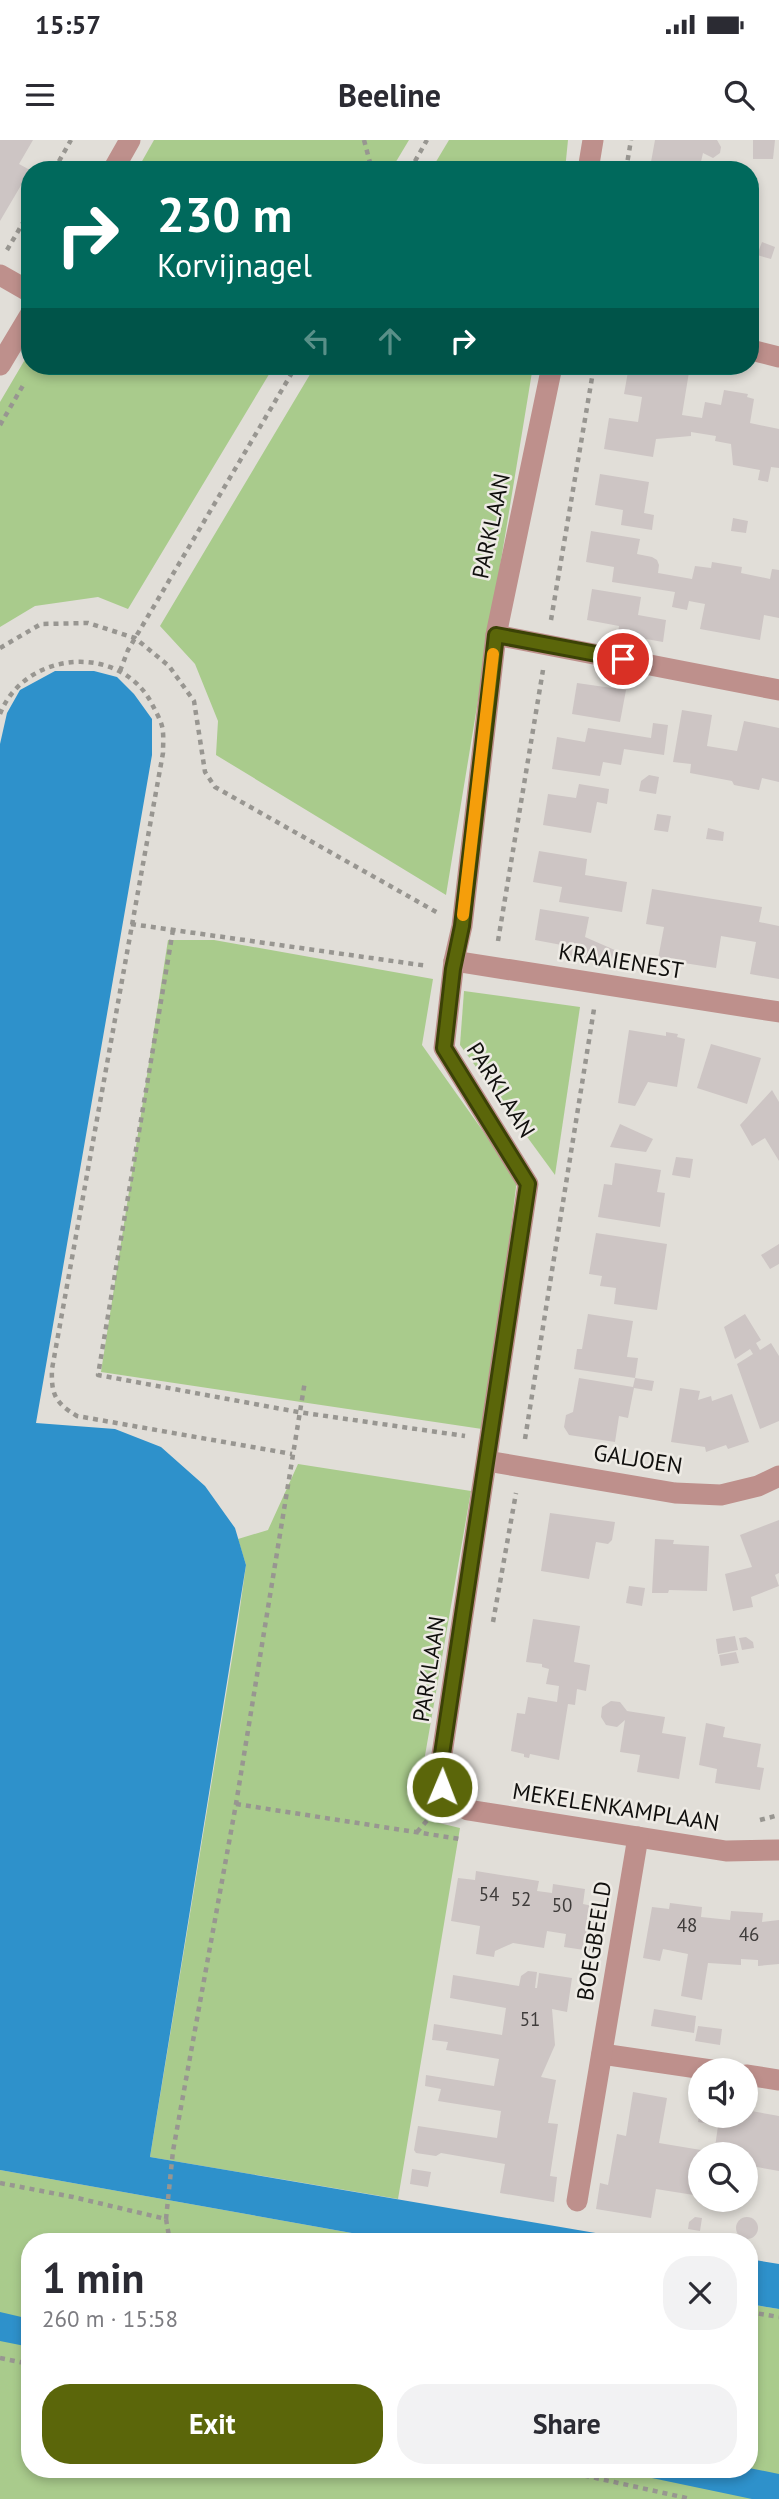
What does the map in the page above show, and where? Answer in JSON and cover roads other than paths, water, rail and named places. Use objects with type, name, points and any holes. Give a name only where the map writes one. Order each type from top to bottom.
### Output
[{"type":"street","points":[[118,161],[130,140]]},
{"type":"street","points":[[590,161],[593,140]]},
{"type":"street","points":[[0,275],[21,287]]},
{"type":"street","points":[[0,365],[21,329]]},
{"type":"street","points":[[759,352],[779,357]]},
{"type":"street","name":"PARKLAAN","points":[[448,1797],[439,1774],[528,1184],[444,1048],[453,965],[462,926],[496,635],[550,375]]},
{"type":"street","points":[[496,635],[779,690]]},
{"type":"street","name":"KRAAIENEST","points":[[453,965],[779,1012]]},
{"type":"street","name":"GALJOEN","points":[[486,1461],[675,1493],[721,1494],[758,1486],[779,1476]]},
{"type":"street","name":"MEKELENKAMPLAAN","points":[[448,1797],[468,1810],[726,1851],[779,1850]]},
{"type":"street","name":"BOEGBEELD","points":[[577,2202],[638,1837]]},
{"type":"street","points":[[602,2054],[688,2067]]},
{"type":"street","points":[[758,2077],[779,2080]]},
{"type":"water","points":[[55,671],[94,671],[117,677],[134,694],[152,719],[152,755],[36,1423],[115,1429],[161,1447],[205,1486],[235,1528],[246,1565],[150,2157],[595,2233],[352,2233],[0,2170],[0,744],[7,713],[20,690]]},
{"type":"water","points":[[758,2260],[779,2264],[779,2309],[758,2306]]},
{"type":"water","points":[[0,2312],[21,2317],[21,2345],[0,2341]]},
{"type":"water","points":[[758,2470],[779,2474],[779,2499],[752,2499],[652,2478],[758,2478]]}]
